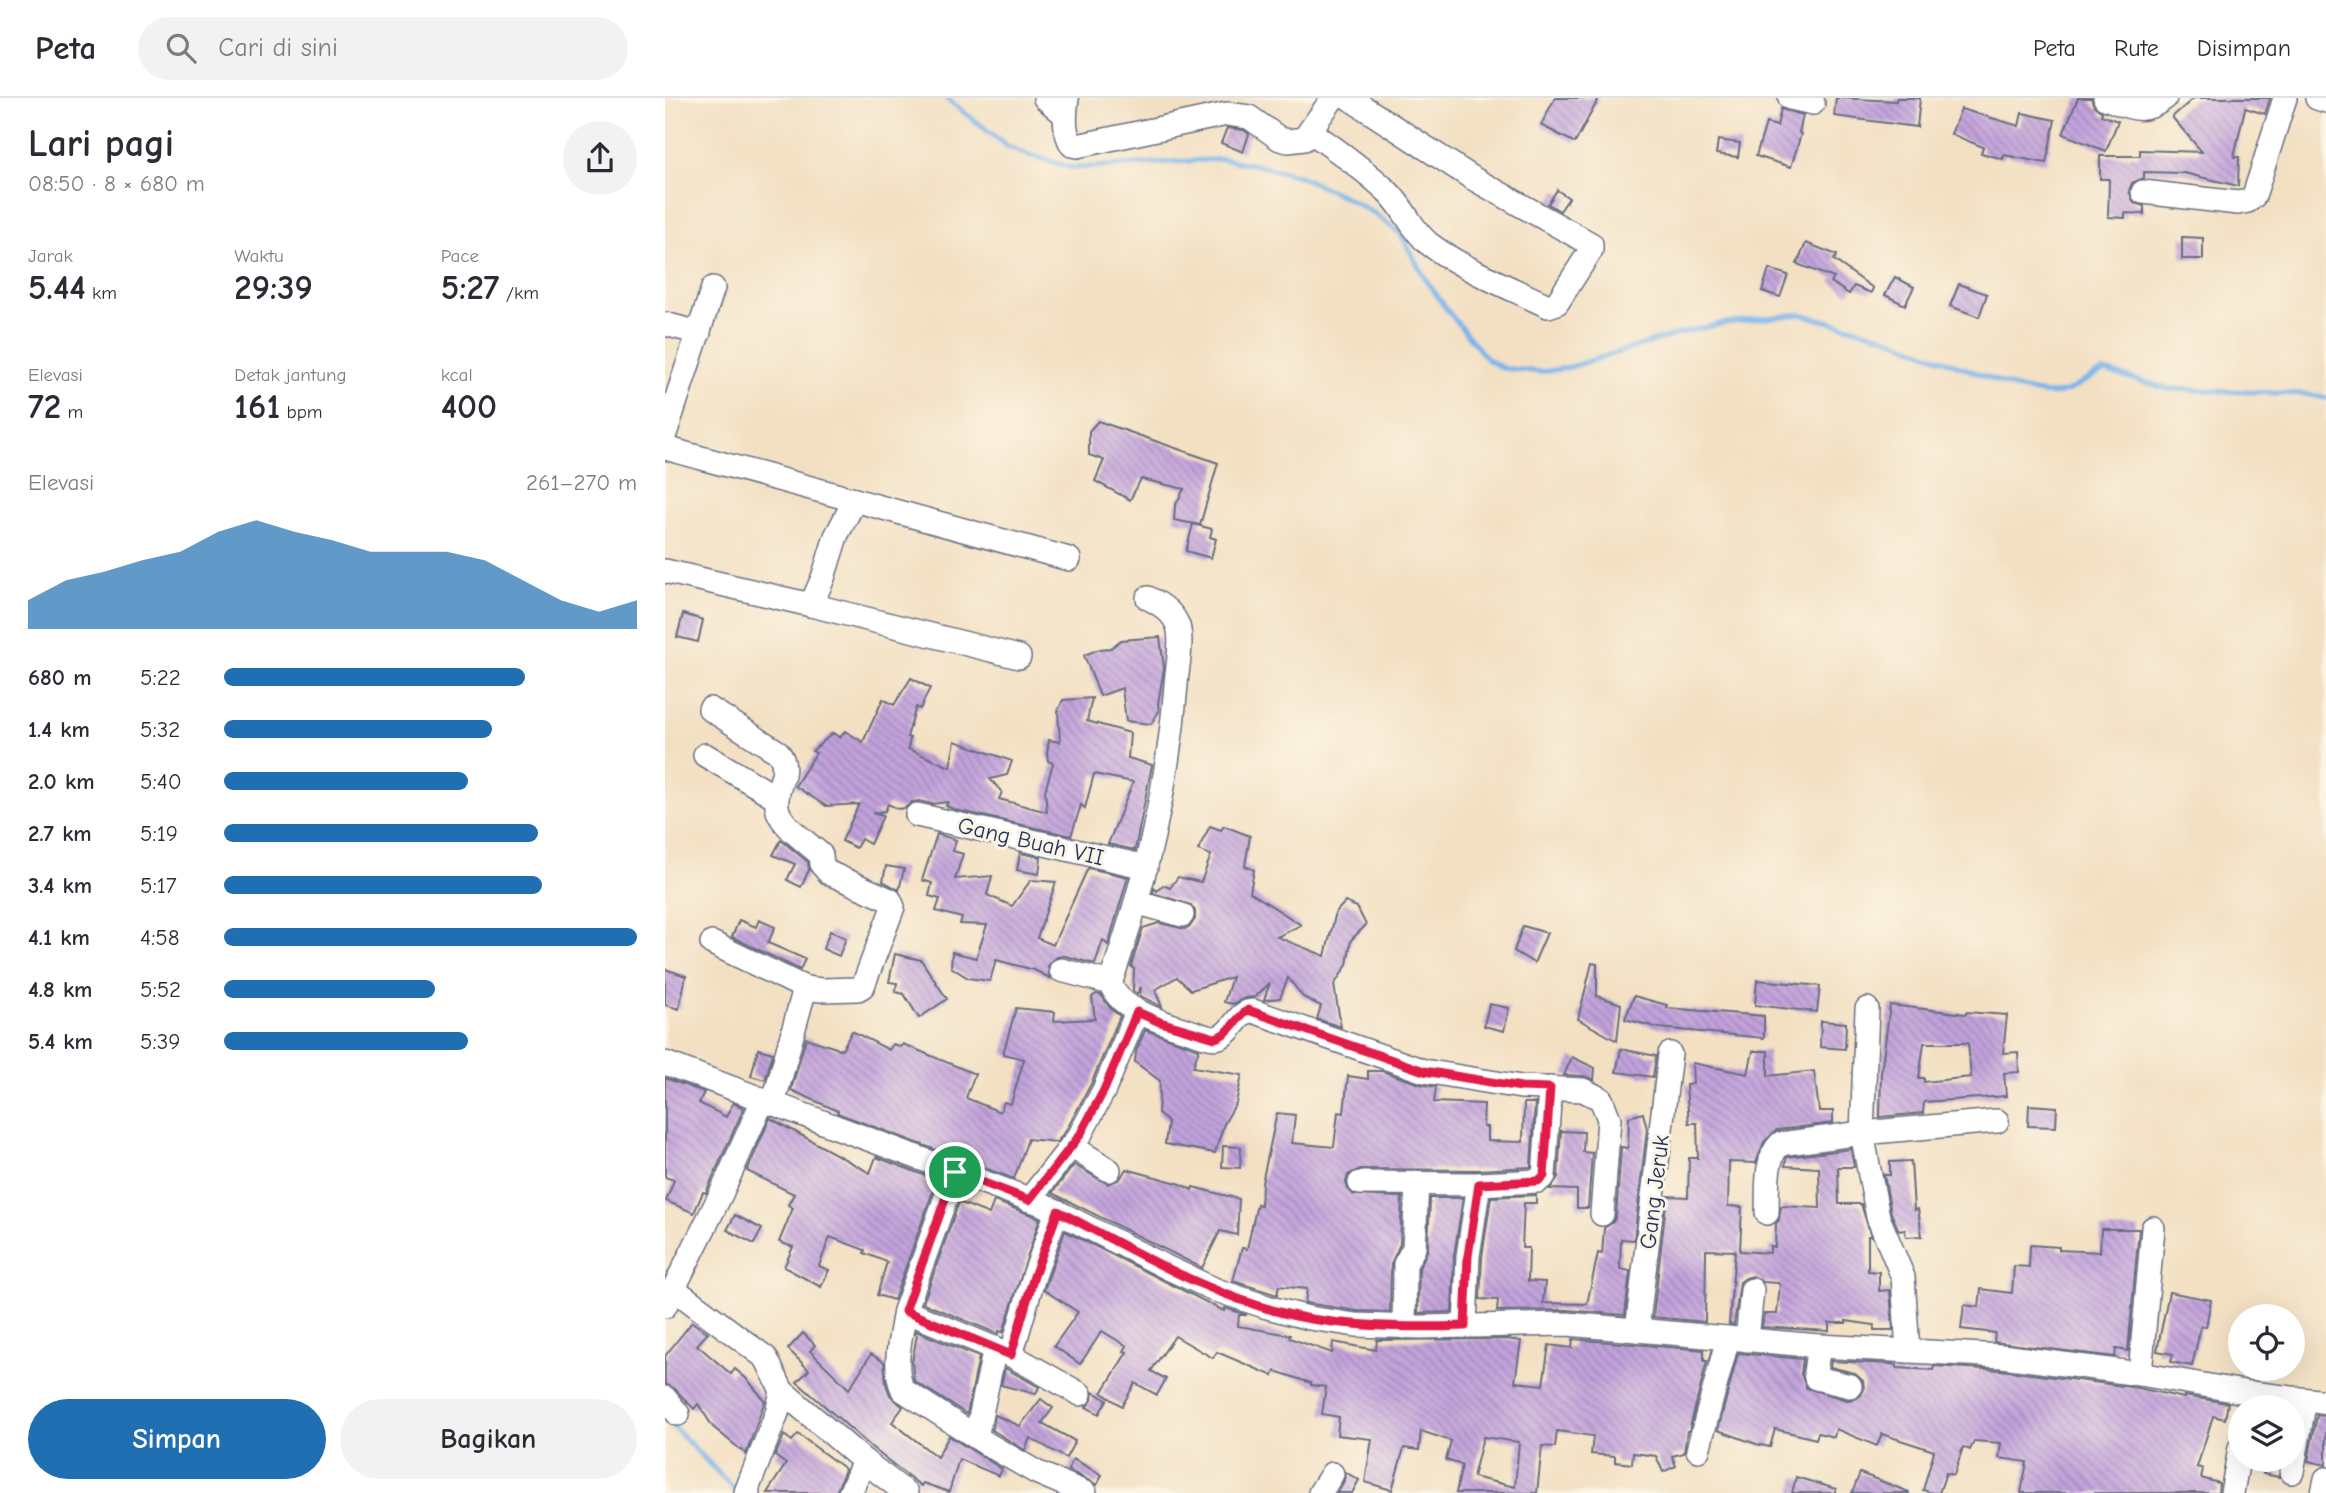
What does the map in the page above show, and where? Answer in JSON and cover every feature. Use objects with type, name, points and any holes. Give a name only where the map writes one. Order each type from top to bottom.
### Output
[{"type":"street","points":[[1045,98],[1066,107],[1069,140],[1072,145],[1077,146],[1227,114],[1249,117],[1280,139],[1304,139],[1333,98]]},
{"type":"street","points":[[1311,132],[1390,193],[1413,228],[1447,256],[1548,306],[1557,303],[1591,250],[1591,244],[1474,179],[1349,98]]},
{"type":"street","points":[[1790,98],[1813,103]]},
{"type":"street","points":[[2105,98],[2143,109],[2152,108],[2165,98]]},
{"type":"street","points":[[2143,192],[2238,204],[2248,201],[2254,196],[2285,98]]},
{"type":"street","points":[[2317,98],[2326,101]]},
{"type":"street","points":[[665,434],[713,288]]},
{"type":"street","points":[[665,324],[699,333]]},
{"type":"street","points":[[665,448],[1069,559]]},
{"type":"street","points":[[811,605],[836,536],[855,500]]},
{"type":"street","points":[[665,570],[1019,657]]},
{"type":"street","points":[[1148,598],[1173,615],[1179,634],[1171,739],[1138,902],[1111,983],[1112,989],[1137,1012],[1160,1022],[1215,1038],[1229,1031],[1243,1013],[1253,1011],[1424,1071],[1521,1087],[1583,1090],[1597,1095],[1605,1105],[1609,1119],[1602,1214]]},
{"type":"street","points":[[710,709],[778,752],[786,766],[777,799],[779,812],[788,825],[821,855],[822,865],[829,873],[890,900],[893,907],[863,986],[858,989],[805,988],[712,943]]},
{"type":"street","points":[[705,755],[777,799]]},
{"type":"street","name":"Gang Buah VII","points":[[916,815],[1146,867]]},
{"type":"street","points":[[1138,902],[1182,915]]},
{"type":"street","points":[[1061,971],[1111,983]]},
{"type":"street","points":[[805,988],[768,1102],[669,1297],[766,1358],[782,1391],[906,1493]]},
{"type":"street","points":[[1867,1009],[1862,1132],[1878,1217],[1903,1277],[1908,1351]]},
{"type":"street","points":[[1029,1200],[1080,1135],[1104,1090],[1137,1012]]},
{"type":"street","name":"Gang Jeruk","points":[[1637,1330],[1670,1054]]},
{"type":"street","points":[[665,1063],[1058,1211],[1216,1290],[1309,1318],[1356,1325],[1404,1327],[1567,1324],[1819,1346],[2002,1356],[2140,1374],[2228,1395]]},
{"type":"street","points":[[1360,1183],[1479,1184],[1538,1181],[1544,1176],[1550,1088]]},
{"type":"street","points":[[1767,1213],[1771,1160],[1777,1147],[1787,1143],[1862,1132],[1997,1121]]},
{"type":"street","points":[[1072,1146],[1109,1170]]},
{"type":"street","points":[[955,1172],[905,1311],[898,1364],[900,1384],[903,1390],[976,1437],[1036,1472],[1086,1493]]},
{"type":"street","points":[[1404,1327],[1405,1264],[1414,1248],[1417,1183]]},
{"type":"street","points":[[1465,1326],[1468,1256],[1479,1184]]},
{"type":"street","points":[[976,1437],[1003,1352],[1058,1211]]},
{"type":"street","points":[[2140,1374],[2153,1228]]},
{"type":"street","points":[[1698,1450],[1752,1290]]},
{"type":"street","points":[[905,1311],[1003,1352],[1080,1394]]},
{"type":"street","points":[[1819,1346],[1816,1378],[1850,1386]]},
{"type":"street","points":[[748,1493],[746,1492],[777,1413],[782,1391]]},
{"type":"street","points":[[2305,1432],[2315,1401]]},
{"type":"street","points":[[850,1493],[864,1461]]},
{"type":"street","points":[[2232,1493],[2236,1472]]},
{"type":"street","points":[[2323,1493],[2326,1479]]},
{"type":"building","points":[[1555,98],[1599,98],[1575,143],[1541,125]]},
{"type":"building","points":[[1836,98],[1896,101],[1897,98],[1920,98],[1917,127],[1834,116]]},
{"type":"building","points":[[2078,98],[2091,98],[2094,106],[2102,112],[2101,115],[2118,121],[2106,151],[2063,134]]},
{"type":"building","points":[[2194,98],[2270,98],[2265,114],[2245,108],[2234,157],[2239,157],[2238,186],[2184,173],[2144,172],[2144,178],[2132,183],[2129,191],[2134,203],[2144,206],[2144,214],[2125,213],[2125,218],[2108,217],[2109,179],[2100,179],[2100,156],[2140,156],[2140,150],[2202,152],[2172,117]]},
{"type":"building","points":[[1781,109],[1803,115],[1801,134],[1791,167],[1756,156],[1766,123],[1777,126]]},
{"type":"building","points":[[1961,109],[2019,126],[2022,113],[2055,120],[2046,163],[2004,155],[2003,159],[1981,153],[1983,147],[1951,134]]},
{"type":"building","points":[[1227,128],[1244,130],[1249,134],[1243,152],[1221,143]]},
{"type":"building","points":[[1718,140],[1740,143],[1738,157],[1716,154]]},
{"type":"building","points":[[1557,190],[1569,198],[1560,211],[1548,204]]},
{"type":"building","points":[[2182,237],[2203,238],[2203,259],[2182,259]]},
{"type":"building","points":[[1806,243],[1837,255],[1834,260],[1873,288],[1871,293],[1854,286],[1849,294],[1831,282],[1834,278],[1797,264]]},
{"type":"building","points":[[1769,269],[1788,275],[1780,297],[1762,291]]},
{"type":"building","points":[[1895,277],[1914,287],[1905,305],[1885,295]]},
{"type":"building","points":[[1959,284],[1987,294],[1979,317],[1950,306]]},
{"type":"building","points":[[1098,421],[1218,463],[1200,525],[1174,520],[1175,506],[1184,489],[1141,479],[1130,500],[1095,481],[1104,460],[1089,455],[1089,431]]},
{"type":"building","points":[[1193,524],[1212,529],[1210,537],[1216,539],[1211,558],[1186,551]]},
{"type":"building","points":[[683,614],[703,620],[698,642],[677,637]]},
{"type":"building","points":[[1160,637],[1164,668],[1159,711],[1151,724],[1126,721],[1122,688],[1100,696],[1084,655],[1111,648],[1121,640]]},
{"type":"building","points":[[911,678],[930,688],[920,709],[916,707],[907,737],[910,738],[908,749],[950,767],[955,741],[1012,761],[1007,775],[990,779],[1002,792],[999,799],[1047,812],[1045,791],[1053,763],[1048,761],[1047,753],[1049,740],[1060,742],[1058,711],[1063,700],[1092,698],[1087,721],[1130,733],[1128,758],[1152,765],[1135,850],[1108,844],[1133,782],[1094,774],[1085,808],[1081,805],[1071,836],[956,810],[946,806],[948,802],[932,804],[919,801],[898,809],[888,804],[885,811],[872,813],[883,816],[870,844],[861,839],[856,848],[842,841],[859,804],[826,806],[795,786],[816,753],[812,751],[833,733],[840,738],[845,731],[863,742],[883,699],[894,705]]},
{"type":"building","points":[[1210,826],[1221,830],[1224,826],[1250,836],[1245,866],[1254,870],[1250,892],[1301,925],[1277,937],[1325,956],[1336,912],[1345,902],[1357,907],[1366,925],[1351,940],[1347,965],[1334,985],[1341,1027],[1317,1019],[1321,1006],[1303,997],[1288,978],[1280,998],[1264,1000],[1270,983],[1255,997],[1233,1004],[1224,1002],[1232,977],[1191,990],[1177,977],[1155,990],[1162,1007],[1140,996],[1141,987],[1137,994],[1133,991],[1134,969],[1131,966],[1143,928],[1159,923],[1185,929],[1195,919],[1195,911],[1191,905],[1153,893],[1154,888],[1157,891],[1163,885],[1170,888],[1178,877],[1201,882],[1211,855],[1198,850]]},
{"type":"building","points":[[937,834],[956,840],[953,851],[963,854],[955,879],[992,876],[987,895],[1012,906],[1031,880],[1056,882],[1037,938],[1053,945],[1088,868],[1128,877],[1108,945],[1103,940],[1095,964],[1065,956],[1057,957],[1048,966],[1050,978],[1034,970],[996,960],[990,981],[968,978],[951,967],[952,952],[976,958],[987,925],[960,924],[962,918],[936,911],[940,899],[929,896],[932,883],[922,880]]},
{"type":"building","points":[[781,840],[808,862],[809,870],[801,887],[787,880],[795,864],[773,855]]},
{"type":"building","points":[[1020,853],[1041,857],[1039,874],[1017,870]]},
{"type":"building","points":[[886,866],[904,869],[899,890],[883,881]]},
{"type":"building","points":[[739,920],[756,927],[759,920],[775,927],[768,943],[805,959],[800,970],[732,937]]},
{"type":"building","points":[[1523,926],[1547,933],[1534,963],[1514,951]]},
{"type":"building","points":[[830,931],[846,938],[839,956],[823,949]]},
{"type":"building","points":[[895,954],[921,960],[947,999],[919,1018],[904,994],[895,992],[897,983],[889,982]]},
{"type":"building","points":[[1592,963],[1597,964],[1597,996],[1621,1004],[1617,1041],[1578,1019]]},
{"type":"building","points":[[665,969],[686,976],[679,1009],[665,1005]]},
{"type":"building","points":[[1757,980],[1820,986],[1817,1012],[1755,1005]]},
{"type":"building","points":[[1101,995],[1120,1016],[1091,1084],[1057,1142],[1028,1139],[1014,1179],[837,1113],[838,1111],[791,1090],[806,1038],[842,1050],[852,1031],[889,1050],[893,1044],[901,1047],[903,1044],[975,1074],[966,1098],[1000,1112],[1004,1102],[1011,1104],[1024,1059],[1003,1054],[1016,1008],[1055,1012],[1054,1021],[1095,1019],[1092,997]]},
{"type":"building","points":[[1634,996],[1667,1005],[1667,1008],[1764,1016],[1764,1038],[1659,1028],[1625,1019]]},
{"type":"building","points":[[1489,1004],[1509,1008],[1504,1031],[1484,1026]]},
{"type":"building","points":[[1890,1005],[1966,1014],[2007,1015],[2003,1053],[2018,1052],[2019,1072],[2004,1073],[2006,1096],[1924,1102],[1923,1113],[1880,1117],[1881,1074]],"holes":[[[1924,1043],[1968,1043],[1971,1077],[1924,1082],[1924,1078],[1919,1078]]]},
{"type":"building","points":[[1821,1021],[1846,1023],[1845,1049],[1820,1047]]},
{"type":"building","points":[[1145,1030],[1199,1049],[1193,1067],[1242,1075],[1236,1103],[1224,1124],[1215,1153],[1165,1144],[1168,1122],[1158,1113],[1160,1081],[1135,1062],[1136,1051]]},
{"type":"building","points":[[758,1049],[773,1053],[765,1080],[751,1076]]},
{"type":"building","points":[[1621,1049],[1656,1056],[1653,1077],[1616,1072]]},
{"type":"building","points":[[1753,1051],[1768,1051],[1768,1076],[1814,1071],[1819,1111],[1833,1111],[1833,1123],[1777,1130],[1764,1142],[1756,1163],[1729,1162],[1728,1206],[1742,1207],[1740,1251],[1770,1253],[1770,1246],[1775,1247],[1776,1223],[1781,1206],[1820,1208],[1819,1168],[1785,1166],[1787,1157],[1851,1149],[1854,1167],[1838,1167],[1839,1204],[1861,1204],[1871,1236],[1868,1236],[1868,1271],[1879,1272],[1879,1291],[1890,1290],[1893,1330],[1874,1330],[1874,1325],[1846,1321],[1829,1323],[1829,1331],[1762,1327],[1764,1314],[1777,1314],[1780,1285],[1763,1282],[1753,1276],[1740,1282],[1734,1325],[1729,1324],[1735,1251],[1706,1250],[1705,1322],[1653,1317],[1667,1196],[1688,1197],[1689,1158],[1698,1158],[1697,1123],[1689,1123],[1686,1085],[1693,1084],[1692,1063],[1748,1074]]},
{"type":"building","points":[[1572,1057],[1595,1068],[1594,1080],[1584,1076],[1564,1075]]},
{"type":"building","points":[[1368,1071],[1382,1071],[1436,1087],[1434,1102],[1484,1104],[1483,1127],[1487,1127],[1487,1141],[1523,1142],[1524,1103],[1535,1103],[1531,1167],[1479,1170],[1360,1169],[1348,1175],[1348,1189],[1354,1195],[1402,1197],[1400,1244],[1391,1264],[1390,1312],[1357,1311],[1305,1303],[1307,1289],[1279,1286],[1277,1295],[1233,1281],[1242,1248],[1247,1249],[1257,1204],[1261,1205],[1262,1183],[1277,1113],[1295,1115],[1292,1143],[1334,1147],[1338,1112],[1344,1113],[1348,1076],[1368,1079]]},
{"type":"building","points":[[665,1078],[704,1092],[699,1103],[726,1117],[733,1103],[744,1108],[706,1193],[703,1192],[694,1213],[666,1201],[674,1180],[665,1177]]},
{"type":"building","points":[[2029,1105],[2057,1107],[2056,1127],[2028,1126]]},
{"type":"building","points":[[1643,1113],[1647,1129],[1634,1240],[1621,1239],[1620,1269],[1630,1271],[1625,1315],[1567,1310],[1497,1311],[1498,1300],[1480,1299],[1482,1257],[1491,1197],[1536,1195],[1536,1203],[1524,1203],[1522,1248],[1529,1248],[1528,1281],[1545,1282],[1543,1303],[1587,1304],[1598,1253],[1602,1254],[1604,1228],[1613,1222],[1616,1216],[1621,1147],[1628,1148],[1629,1117]]},
{"type":"building","points":[[770,1118],[870,1173],[876,1157],[937,1180],[894,1300],[877,1295],[887,1262],[864,1253],[865,1250],[830,1237],[819,1266],[829,1270],[821,1287],[784,1267],[793,1247],[779,1242],[793,1208],[788,1205],[794,1194],[747,1171]]},
{"type":"building","points":[[1561,1131],[1584,1132],[1583,1152],[1592,1153],[1588,1208],[1577,1208],[1577,1190],[1550,1189],[1558,1177]]},
{"type":"building","points":[[1223,1146],[1241,1147],[1240,1168],[1222,1167]]},
{"type":"building","points":[[1911,1161],[1914,1210],[1918,1209],[1922,1236],[1906,1237],[1905,1230],[1899,1231],[1891,1213],[1884,1175],[1890,1175],[1890,1162]]},
{"type":"building","points":[[1074,1165],[1108,1184],[1120,1179],[1126,1169],[1181,1184],[1192,1190],[1193,1187],[1239,1199],[1237,1235],[1220,1231],[1202,1268],[1052,1193]]},
{"type":"building","points":[[1430,1198],[1463,1198],[1454,1255],[1452,1312],[1418,1313],[1419,1268],[1428,1249]]},
{"type":"building","points":[[994,1201],[1040,1218],[1003,1332],[999,1331],[998,1334],[923,1303],[959,1202],[989,1214]]},
{"type":"building","points":[[735,1215],[762,1229],[754,1244],[727,1230]]},
{"type":"building","points":[[2101,1229],[2139,1229],[2128,1351],[2116,1349],[2115,1357],[1994,1342],[1995,1333],[1961,1329],[1964,1305],[1979,1307],[1981,1289],[2012,1293],[2014,1266],[2029,1267],[2030,1245],[2100,1252]]},
{"type":"building","points":[[1065,1231],[1224,1311],[1225,1308],[1247,1315],[1239,1315],[1238,1326],[1290,1335],[1289,1338],[1332,1353],[1333,1342],[1376,1350],[1377,1340],[1521,1341],[1515,1382],[1543,1385],[1549,1345],[1572,1348],[1573,1339],[1704,1350],[1704,1361],[1707,1361],[1687,1431],[1684,1453],[1672,1456],[1676,1466],[1663,1472],[1656,1456],[1633,1453],[1632,1464],[1615,1462],[1615,1456],[1591,1454],[1593,1436],[1557,1431],[1555,1447],[1542,1446],[1537,1493],[1456,1493],[1462,1465],[1446,1460],[1451,1441],[1421,1431],[1419,1450],[1404,1448],[1392,1490],[1365,1482],[1372,1439],[1337,1435],[1339,1417],[1322,1414],[1326,1387],[1311,1385],[1275,1371],[1273,1376],[1217,1352],[1213,1358],[1175,1336],[1151,1371],[1166,1379],[1157,1395],[1135,1383],[1122,1406],[1102,1393],[1127,1352],[1124,1351],[1127,1346],[1102,1331],[1080,1364],[1054,1346],[1078,1312],[1044,1290]],"holes":[[[1483,1437],[1519,1442],[1515,1487],[1473,1477]]]},
{"type":"building","points":[[2169,1292],[2211,1300],[2206,1327],[2201,1326],[2192,1366],[2171,1362],[2173,1354],[2157,1351]]},
{"type":"building","points":[[692,1322],[708,1333],[697,1345],[731,1374],[735,1369],[765,1401],[746,1454],[713,1427],[698,1404],[694,1409],[675,1389],[665,1384],[665,1356]]},
{"type":"building","points":[[916,1331],[979,1357],[967,1414],[914,1381],[912,1362]]},
{"type":"building","points":[[803,1333],[815,1345],[810,1351],[849,1389],[871,1354],[884,1362],[890,1395],[903,1407],[892,1422],[937,1457],[949,1436],[1002,1469],[999,1476],[959,1459],[949,1492],[923,1483],[921,1486],[876,1451],[797,1382],[809,1370],[788,1349]]},
{"type":"building","points":[[1738,1353],[1803,1359],[1801,1374],[1806,1388],[1847,1400],[1861,1395],[1864,1389],[1863,1381],[1854,1373],[1830,1367],[1831,1361],[1892,1364],[1897,1365],[1897,1368],[1933,1370],[1934,1366],[2001,1370],[2228,1403],[2225,1419],[2213,1416],[2197,1467],[2203,1469],[2201,1478],[2219,1483],[2218,1493],[2021,1493],[2027,1462],[1999,1458],[2001,1443],[1974,1441],[1970,1450],[1963,1447],[1954,1475],[1946,1473],[1939,1493],[1932,1493],[1923,1490],[1934,1451],[1882,1434],[1877,1446],[1836,1429],[1834,1437],[1818,1433],[1816,1439],[1775,1429],[1770,1447],[1718,1430]]},
{"type":"building","points":[[1005,1368],[1039,1387],[1036,1394],[1001,1385]]},
{"type":"building","points":[[1093,1392],[1107,1400],[1099,1414],[1086,1407],[1092,1400]]},
{"type":"building","points":[[1041,1399],[1053,1408],[1042,1423],[1075,1441],[1066,1458],[1030,1438],[1025,1450],[992,1430],[995,1415],[1020,1426]]},
{"type":"building","points":[[2317,1415],[2326,1416],[2326,1465],[2308,1461]]},
{"type":"building","points":[[798,1434],[845,1469],[836,1493],[767,1493],[786,1464],[775,1456],[784,1435],[792,1441]]},
{"type":"building","points":[[1073,1459],[1102,1475],[1097,1485],[1068,1470]]},
{"type":"building","points":[[1345,1472],[1359,1480],[1352,1493],[1337,1493],[1344,1481]]},
{"type":"building","points":[[2263,1472],[2279,1472],[2279,1477]]},
{"type":"building","points":[[1860,1473],[1909,1492],[1909,1493],[1852,1493]]},
{"type":"building","points":[[1796,1477],[1836,1489],[1836,1493],[1792,1493]]},
{"type":"waterway","points":[[946,98],[1007,146],[1073,168],[1222,159],[1299,176],[1341,195],[1372,212],[1400,233],[1426,280],[1447,310],[1487,359],[1502,368],[1541,372],[1567,368],[1684,332],[1726,323],[1800,314],[1883,336],[2015,388],[2040,393],[2065,392],[2105,371],[2169,389],[2304,394],[2326,398]]},
{"type":"waterway","points":[[665,1418],[738,1493]]},
{"type":"route","points":[[1248,1010],[1424,1071],[1521,1087],[1550,1088],[1544,1176],[1538,1181],[1479,1184],[1468,1256],[1465,1326],[1356,1325],[1309,1318],[1267,1307],[1216,1290],[1170,1269],[1058,1211],[1034,1276],[1011,1355],[905,1311],[955,1172],[1029,1200],[1080,1135],[1104,1090],[1137,1012],[1160,1022],[1215,1038],[1229,1031],[1248,1010]]}]
